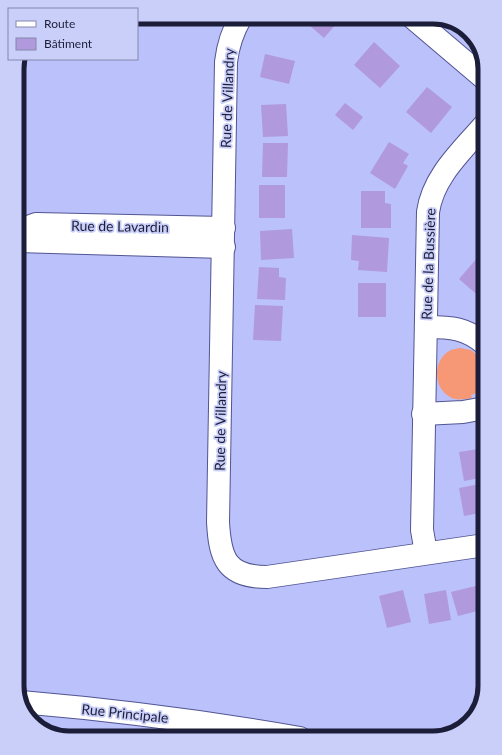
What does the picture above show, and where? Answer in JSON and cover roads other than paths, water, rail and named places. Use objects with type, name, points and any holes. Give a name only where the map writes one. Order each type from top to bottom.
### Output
[{"type":"street","name":"Rue de Villandry","points":[[237,24],[230,40],[226,62],[218,522],[221,548],[225,559],[236,570],[246,576],[267,577],[478,546]]},
{"type":"street","points":[[420,24],[478,73]]},
{"type":"street","name":"Rue de la Bussière","points":[[426,553],[422,530],[428,212],[432,194],[438,182],[478,132]]},
{"type":"street","name":"Rue de Lavardin","points":[[24,228],[36,224],[224,237]]},
{"type":"street","name":"Rue de Lavardin","points":[[24,241],[224,237]]},
{"type":"street","name":"Rue de la Bussière","points":[[427,327],[448,327],[461,330],[478,339]]},
{"type":"street","points":[[423,414],[463,412],[478,409]]},
{"type":"street","name":"Rue Principale","points":[[27,703],[128,712],[184,719],[257,731]]}]
